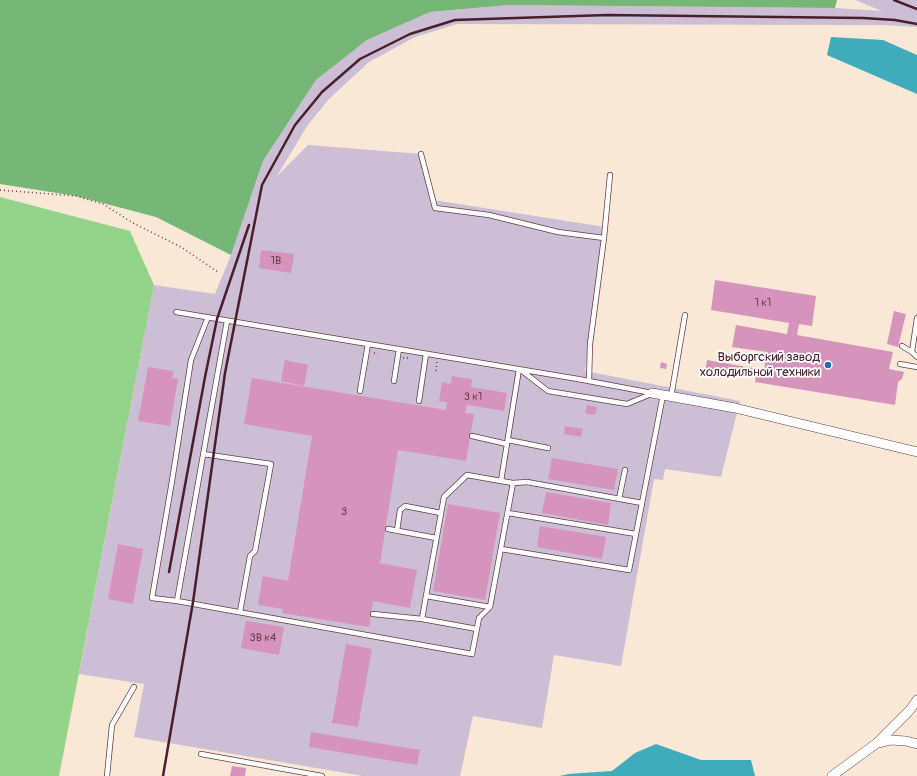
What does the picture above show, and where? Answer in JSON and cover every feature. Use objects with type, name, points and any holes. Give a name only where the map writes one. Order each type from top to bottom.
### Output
[{"type":"street","points":[[652,393],[735,408],[917,452]]},
{"type":"street","points":[[832,776],[878,743],[910,710],[917,700]]},
{"type":"street","points":[[878,743],[891,740],[906,741],[917,744]]},
{"type":"lane","points":[[421,154],[435,208],[489,215],[558,232],[604,238]]},
{"type":"lane","points":[[589,381],[590,344],[604,238],[610,175]]},
{"type":"lane","points":[[176,312],[589,381],[652,393]]},
{"type":"lane","points":[[501,549],[629,570],[642,503],[685,314]]},
{"type":"lane","points":[[208,318],[191,360],[152,598],[240,612],[472,654],[479,618],[490,607],[513,483]]},
{"type":"lane","points":[[912,352],[917,318]]},
{"type":"lane","points":[[177,601],[227,321]]},
{"type":"lane","points":[[360,391],[368,344]]},
{"type":"lane","points":[[902,346],[917,357]]},
{"type":"lane","points":[[394,380],[399,349]]},
{"type":"lane","points":[[419,401],[426,354]]},
{"type":"lane","points":[[900,364],[917,367]]},
{"type":"lane","points":[[519,370],[548,391],[627,404],[652,393]]},
{"type":"lane","points":[[501,481],[519,370]]},
{"type":"lane","points":[[472,436],[548,448]]},
{"type":"lane","points":[[203,454],[271,464],[255,551],[250,556],[240,612]]},
{"type":"lane","points":[[619,499],[625,470]]},
{"type":"lane","points":[[422,619],[444,497],[467,475],[513,483],[527,482],[642,503]]},
{"type":"lane","points":[[397,531],[400,510],[405,506],[441,512]]},
{"type":"lane","points":[[508,513],[636,534]]},
{"type":"lane","points":[[388,529],[436,538]]},
{"type":"lane","points":[[426,596],[490,607]]},
{"type":"lane","points":[[373,614],[422,619],[477,629]]},
{"type":"lane","points":[[107,776],[112,725],[134,687]]},
{"type":"lane","points":[[201,754],[322,776]]},
{"type":"path","points":[[0,190],[76,196],[103,204],[133,223],[181,247],[218,272]]},
{"type":"shaded area","points":[[855,0],[917,0],[917,27],[882,25],[457,24],[415,37],[369,62],[329,99],[307,126],[277,176],[308,145],[421,154],[433,200],[605,227],[585,371],[740,401],[721,477],[665,469],[663,480],[654,479],[621,666],[554,655],[542,728],[473,716],[460,776],[363,776],[134,737],[144,684],[79,674],[154,285],[215,294],[231,255],[263,161],[316,80],[367,40],[430,12],[509,5],[835,8],[882,11]]},
{"type":"green space","points":[[0,0],[837,0],[835,8],[509,5],[430,12],[367,40],[316,80],[263,161],[231,255],[156,217],[76,196],[0,184]]},
{"type":"green space","points":[[0,197],[130,231],[154,285],[59,776],[0,776]]},
{"type":"water","points":[[831,37],[883,40],[917,55],[917,94],[827,55]]},
{"type":"water","points":[[656,744],[701,760],[751,760],[755,776],[560,776],[568,774],[612,771],[635,753]]},
{"type":"building","points":[[261,250],[294,254],[291,273],[259,268]]},
{"type":"building","name":"Выборгский завод холодильной техники","points":[[715,280],[816,296],[812,326],[799,324],[797,335],[893,352],[889,369],[904,372],[902,379],[898,382],[895,405],[755,382],[756,376],[763,376],[735,371],[734,378],[705,373],[707,360],[764,370],[767,352],[732,347],[736,325],[787,334],[789,323],[711,310]]},
{"type":"building","points":[[894,311],[906,314],[898,347],[887,344]]},
{"type":"building","points":[[285,360],[308,365],[304,386],[281,381]]},
{"type":"building","points":[[661,362],[667,364],[666,369],[660,368]]},
{"type":"building","points":[[148,367],[174,371],[172,378],[178,379],[170,426],[138,421]]},
{"type":"building","points":[[452,376],[472,379],[471,387],[507,393],[504,411],[467,405],[465,413],[474,414],[466,461],[398,450],[380,563],[417,570],[410,608],[373,601],[369,627],[282,613],[283,609],[258,605],[263,576],[288,581],[312,436],[244,424],[252,378],[446,410],[447,402],[439,401],[442,382],[451,384]]},
{"type":"building","points":[[587,405],[597,407],[595,415],[585,413]]},
{"type":"building","points":[[565,426],[583,429],[581,437],[564,434]]},
{"type":"building","points":[[552,458],[618,469],[614,490],[548,479]]},
{"type":"building","points":[[546,492],[611,503],[608,525],[542,513]]},
{"type":"building","points":[[448,504],[500,513],[485,600],[433,591]]},
{"type":"building","points":[[540,526],[606,537],[602,559],[537,547]]},
{"type":"building","points":[[118,544],[143,549],[133,604],[108,599]]},
{"type":"building","points":[[246,621],[284,627],[279,655],[241,648]]},
{"type":"building","points":[[346,644],[372,649],[358,727],[332,723]]},
{"type":"building","points":[[311,732],[420,750],[417,765],[309,747]]},
{"type":"building","points":[[232,766],[246,768],[245,776],[230,776]]},
{"type":"railway","points":[[894,0],[917,9]]},
{"type":"railway","points":[[163,776],[193,602],[225,373],[262,185],[295,125],[322,92],[360,59],[410,34],[455,20],[607,15],[863,18],[895,20],[917,24]]},
{"type":"railway","points":[[169,572],[217,319],[249,225]]},
{"type":"place","name":"Выборгский завод холодильной техники","points":[[828,365]]}]
